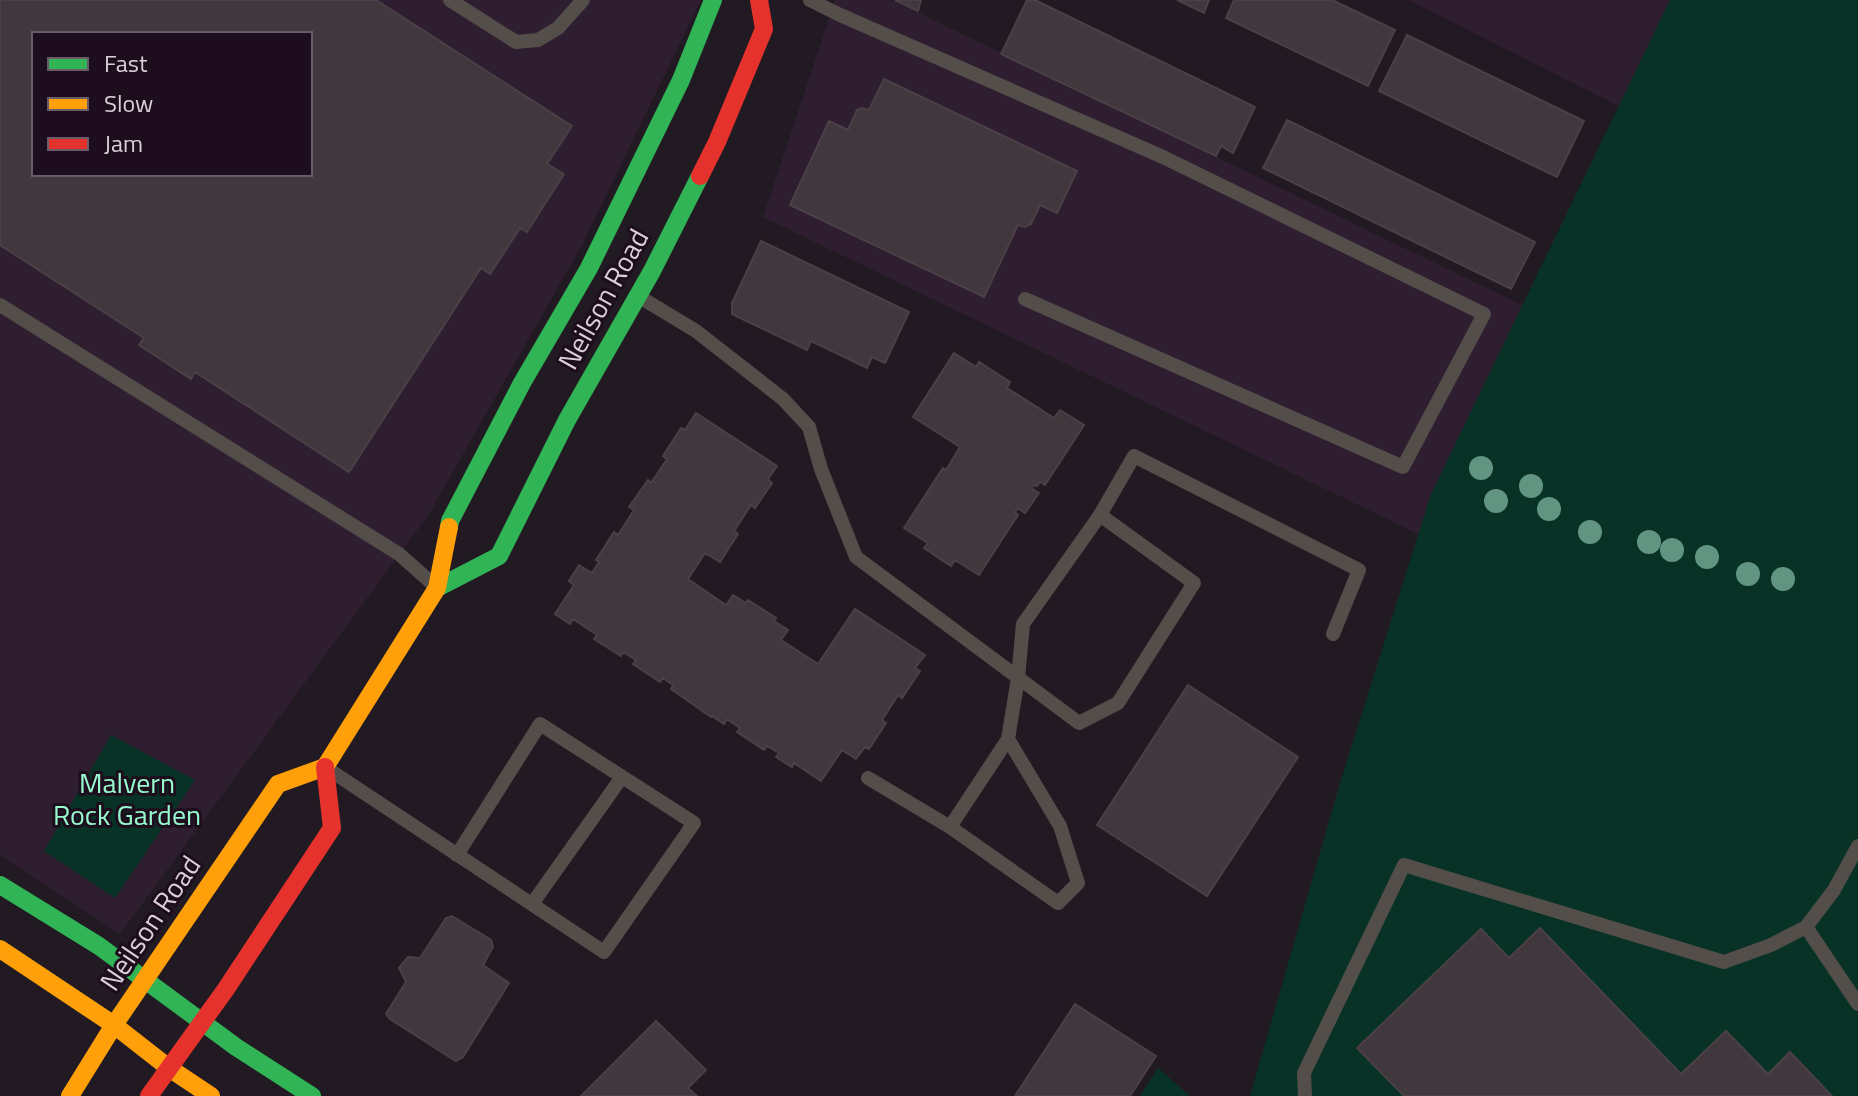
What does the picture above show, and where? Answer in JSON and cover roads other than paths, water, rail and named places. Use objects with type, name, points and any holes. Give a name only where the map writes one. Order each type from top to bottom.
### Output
[{"type":"main road","name":"Neilson Road","points":[[70,1096],[114,1025],[278,784],[325,767],[437,588],[450,521],[522,383],[595,272],[681,80],[713,0]]},
{"type":"main road","name":"Neilson Road","points":[[437,588],[499,556],[632,292],[717,142],[764,29],[759,0]]},
{"type":"main road","points":[[149,1096],[226,989],[332,828],[325,767]]},
{"type":"main road","points":[[0,885],[99,946],[236,1047],[312,1096]]},
{"type":"main road","points":[[0,949],[114,1025],[211,1096]]},
{"type":"lane","points":[[450,0],[516,42],[538,40],[558,28],[583,0]]},
{"type":"lane","points":[[810,0],[1163,157],[1484,314],[1403,467],[1025,299]]},
{"type":"lane","points":[[632,292],[696,331],[783,399],[809,427],[821,469],[856,557],[1079,723],[1118,703],[1194,583],[1100,515]]},
{"type":"lane","points":[[0,305],[399,554],[437,588]]},
{"type":"lane","points":[[950,827],[1008,739],[1023,624],[1100,515],[1134,456],[1359,570],[1333,634]]},
{"type":"lane","points":[[325,767],[457,855],[604,952],[694,823],[540,724],[457,855]]},
{"type":"lane","points":[[868,778],[950,827],[1058,903],[1078,883],[1060,826],[1008,739]]},
{"type":"lane","points":[[532,904],[622,777]]},
{"type":"lane","points":[[1305,1096],[1304,1073],[1404,865],[1724,962],[1771,945],[1806,927],[1834,890],[1858,846]]},
{"type":"lane","points":[[1806,927],[1858,1004]]},
{"type":"park label","name":"Malvern Rock Garden","points":[[127,799]]}]
